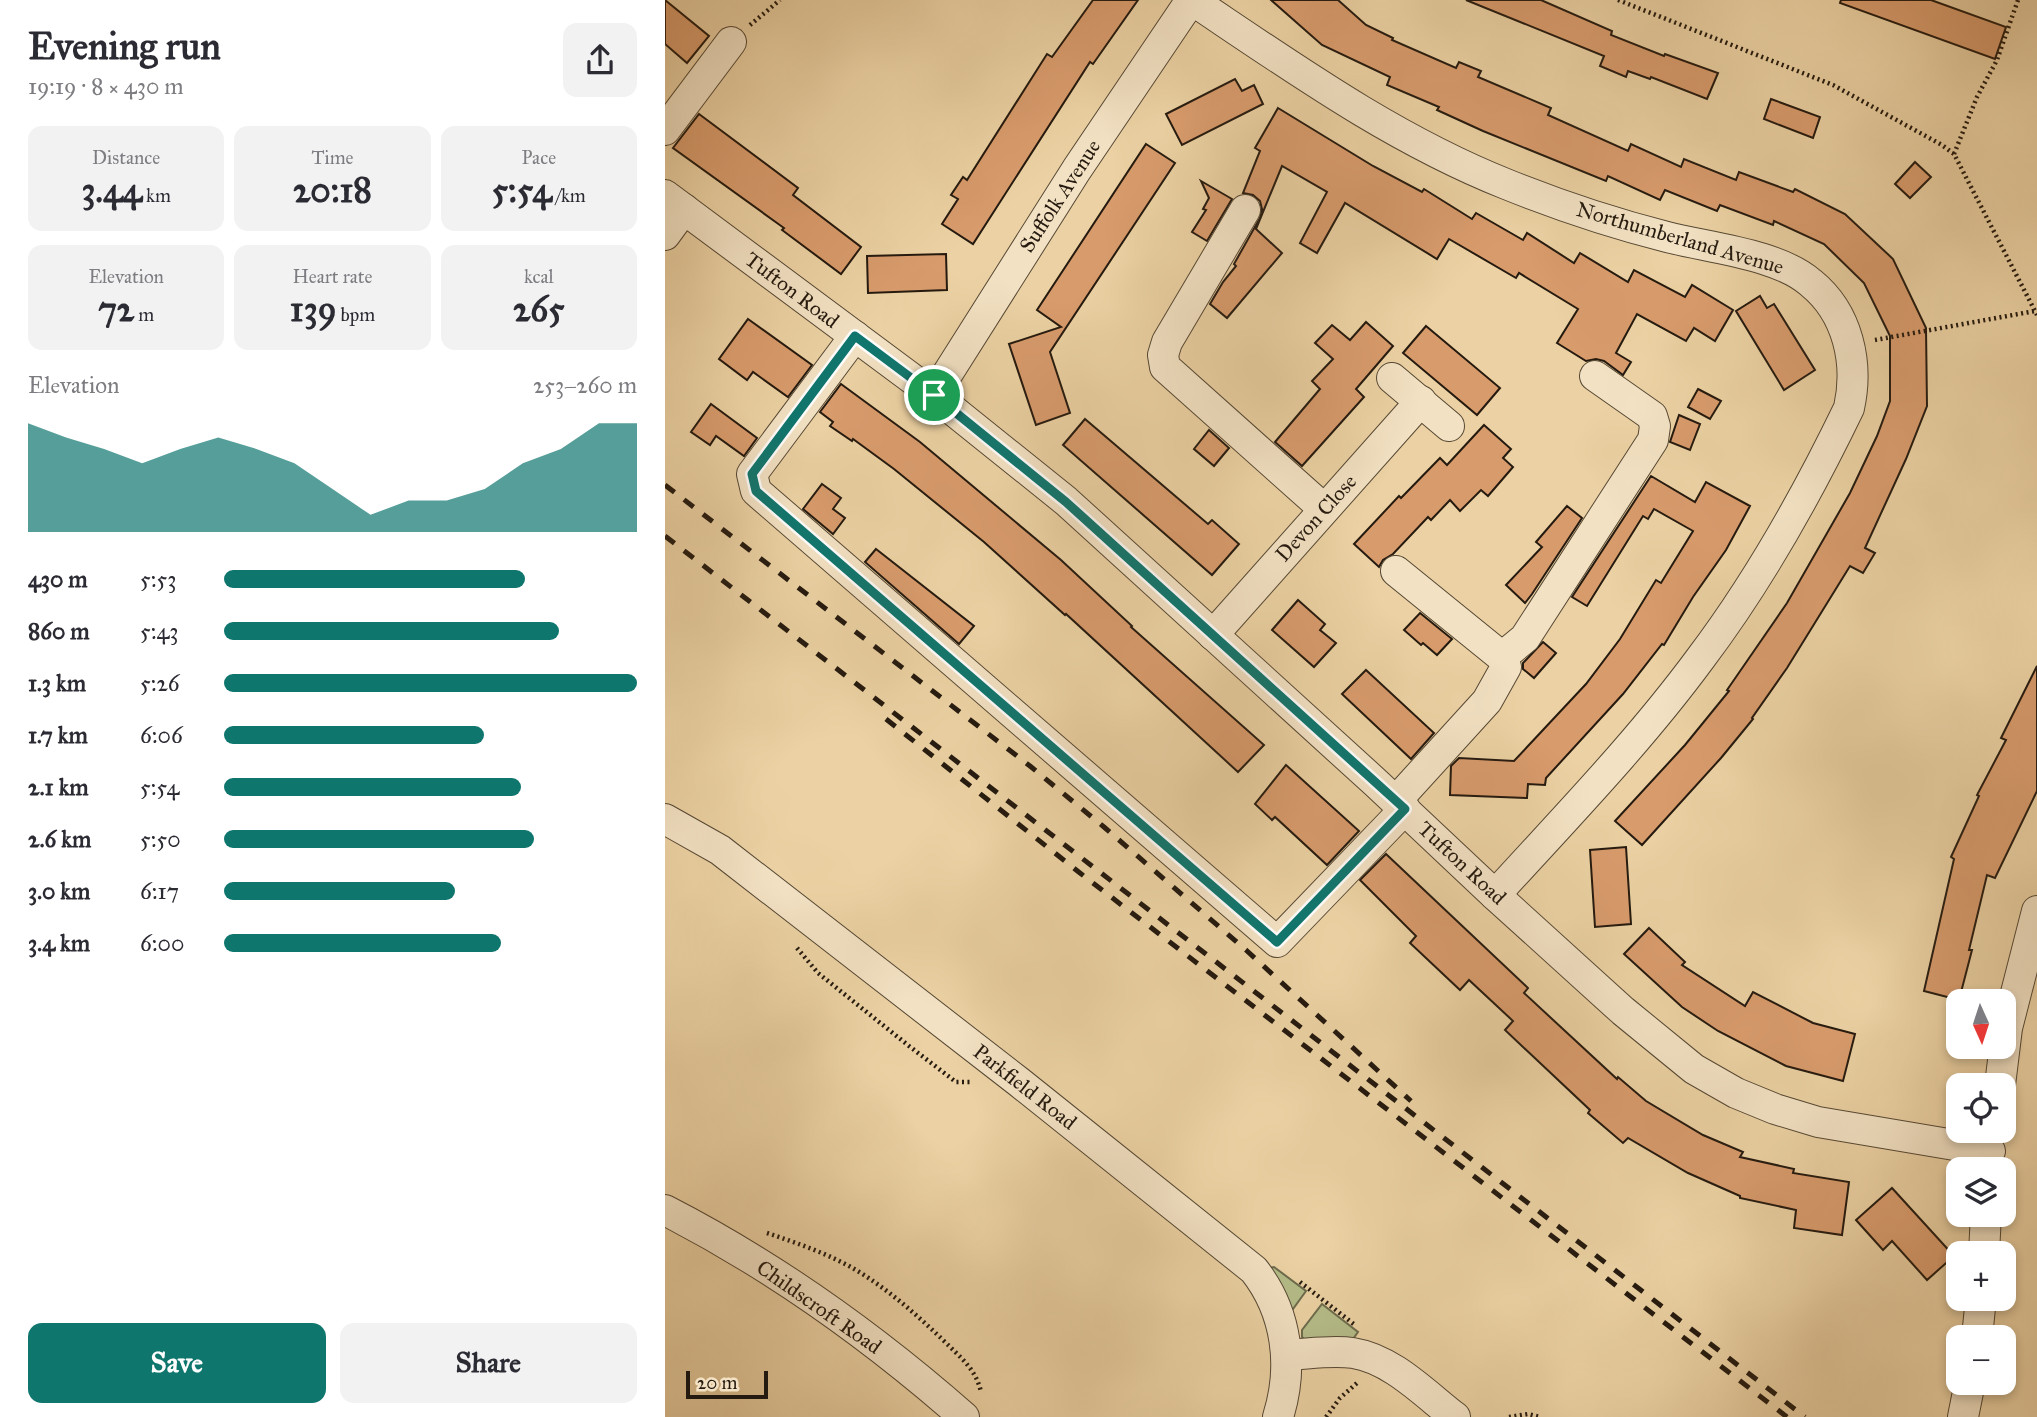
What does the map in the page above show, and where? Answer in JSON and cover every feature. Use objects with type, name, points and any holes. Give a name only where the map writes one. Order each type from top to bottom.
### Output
[{"type":"street","name":"Northumberland Avenue","points":[[1191,0],[1343,100],[1422,144],[1504,184],[1589,214],[1653,233],[1765,260],[1795,271],[1813,284],[1827,300],[1850,345],[1853,389],[1849,408],[1791,520],[1746,593],[1701,658],[1622,756],[1495,895]]},
{"type":"street","name":"Suffolk Avenue","points":[[934,395],[1077,169],[1191,0]]},
{"type":"street","points":[[665,130],[731,42]]},
{"type":"street","points":[[665,235],[675,202]]},
{"type":"street","name":"Tufton Road","points":[[675,202],[934,395],[1066,502],[1400,805],[1495,895],[1659,1042],[1694,1069],[1736,1093],[1818,1122],[1991,1150]]},
{"type":"street","points":[[1245,210],[1167,342],[1163,355],[1165,367],[1324,509]]},
{"type":"street","points":[[855,336],[752,474],[756,491],[1277,942],[1400,805],[1487,701],[1506,667],[1502,657],[1396,571]]},
{"type":"street","points":[[1502,657],[1525,638],[1653,440],[1655,426],[1652,416],[1595,376]]},
{"type":"street","points":[[1392,377],[1449,426]]},
{"type":"street","name":"Devon Close","points":[[1213,635],[1421,401]]},
{"type":"street","name":"Parkfield Road","points":[[665,819],[720,850],[1254,1270],[1272,1298],[1283,1331],[1287,1355],[1286,1380],[1278,1417]]},
{"type":"street","points":[[2001,1073],[2007,1028],[2029,970],[2037,911]]},
{"type":"street","name":"Childscroft Road","points":[[665,1210],[747,1257],[848,1325],[911,1372],[973,1411]]},
{"type":"street","points":[[1287,1355],[1335,1352],[1370,1357],[1396,1371],[1455,1417]]},
{"type":"street","points":[[1963,1417],[1967,1395]]},
{"type":"path","points":[[731,42],[780,0]]},
{"type":"path","points":[[1618,0],[1833,85],[1942,145],[1954,155],[2036,313],[1850,345]]},
{"type":"path","points":[[1954,155],[1977,97],[1997,60],[2018,0]]},
{"type":"path","points":[[757,1229],[857,1270],[912,1310],[972,1369],[978,1382],[973,1411]]},
{"type":"path","points":[[1300,1282],[1361,1330]]},
{"type":"path","points":[[1509,1417],[1540,1417]]},
{"type":"green space","points":[[1274,1267],[1306,1291],[1293,1309],[1268,1268]]},
{"type":"green space","points":[[1322,1304],[1358,1332],[1348,1346],[1306,1341],[1302,1337],[1302,1330]]},
{"type":"building","points":[[665,0],[709,36],[687,63],[665,44]]},
{"type":"building","points":[[1093,0],[1138,0],[1093,64],[1090,62],[973,244],[942,224],[958,199],[951,195],[963,177],[967,180],[1047,54],[1052,57]]},
{"type":"building","points":[[1271,0],[1338,0],[1366,25],[1393,38],[1392,40],[1456,68],[1459,62],[1481,71],[1478,77],[1551,108],[1548,115],[1628,151],[1631,144],[1681,167],[1684,159],[1736,180],[1739,172],[1793,192],[1795,189],[1845,214],[1893,259],[1926,328],[1927,406],[1865,548],[1875,553],[1863,573],[1850,566],[1753,719],[1642,845],[1615,821],[1685,745],[1729,691],[1727,690],[1787,603],[1850,493],[1890,401],[1890,336],[1864,283],[1824,244],[1774,221],[1773,225],[1720,205],[1717,211],[1665,190],[1660,200],[1608,176],[1606,181],[1483,131],[1437,110],[1439,107],[1387,85],[1390,77],[1322,45]]},
{"type":"building","points":[[1466,0],[1541,0],[1612,31],[1611,35],[1718,73],[1707,99],[1651,77],[1650,79],[1628,71],[1626,77],[1600,66],[1604,56]]},
{"type":"building","points":[[1841,0],[1931,0],[2006,27],[1995,59],[1840,3]]},
{"type":"building","points":[[1235,79],[1242,91],[1254,85],[1263,104],[1182,145],[1166,114]]},
{"type":"building","points":[[1771,99],[1820,117],[1813,138],[1764,119]]},
{"type":"building","points":[[1278,108],[1373,166],[1422,192],[1424,189],[1472,219],[1476,213],[1523,240],[1527,233],[1574,263],[1580,253],[1628,282],[1634,270],[1685,297],[1692,285],[1733,310],[1715,341],[1694,328],[1686,341],[1637,314],[1616,353],[1631,362],[1623,375],[1604,361],[1586,361],[1557,343],[1578,309],[1519,273],[1516,278],[1449,239],[1437,259],[1345,203],[1317,253],[1300,243],[1327,192],[1282,166],[1256,229],[1282,253],[1227,318],[1210,304],[1236,266],[1234,264],[1260,218],[1260,201],[1253,195],[1243,193],[1260,151],[1255,148]]},
{"type":"building","points":[[699,114],[798,188],[793,195],[861,247],[841,274],[782,230],[784,228],[673,148]]},
{"type":"building","points":[[1146,144],[1175,163],[1050,352],[1070,413],[1036,425],[1009,344],[1061,327],[1037,310]]},
{"type":"building","points":[[1915,162],[1931,177],[1910,198],[1895,184]]},
{"type":"building","points":[[1201,181],[1232,199],[1207,241],[1192,232],[1206,210],[1203,209],[1209,198]]},
{"type":"building","points":[[946,254],[947,290],[868,293],[867,256]]},
{"type":"building","points":[[1760,296],[1767,308],[1774,304],[1815,370],[1784,390],[1736,311]]},
{"type":"building","points":[[748,319],[812,365],[788,397],[753,372],[747,380],[719,359]]},
{"type":"building","points":[[1366,322],[1393,346],[1356,389],[1364,397],[1302,466],[1275,442],[1320,389],[1312,381],[1333,359],[1315,343],[1332,325],[1350,340]]},
{"type":"building","points":[[1426,326],[1500,388],[1477,415],[1403,353]]},
{"type":"building","points":[[841,384],[920,442],[1061,560],[1131,627],[1264,745],[1238,772],[984,542],[894,469],[830,426],[833,422],[820,412]]},
{"type":"building","points":[[1698,389],[1721,401],[1710,419],[1688,407]]},
{"type":"building","points":[[711,404],[757,438],[744,456],[716,436],[710,445],[691,432]]},
{"type":"building","points":[[1679,415],[1700,424],[1690,450],[1670,442]]},
{"type":"building","points":[[1085,419],[1208,524],[1212,520],[1239,544],[1212,575],[1063,445]]},
{"type":"building","points":[[1484,425],[1511,449],[1503,458],[1513,467],[1488,496],[1481,490],[1460,511],[1450,500],[1431,520],[1428,517],[1379,567],[1354,544],[1399,496],[1401,498],[1440,458],[1447,465]]},
{"type":"building","points":[[1209,430],[1229,448],[1214,466],[1194,449]]},
{"type":"building","points":[[1651,476],[1695,502],[1706,482],[1750,506],[1726,550],[1664,645],[1662,644],[1623,694],[1546,778],[1545,785],[1528,784],[1527,798],[1450,795],[1451,766],[1459,758],[1514,761],[1586,684],[1620,639],[1656,580],[1661,583],[1693,531],[1654,509],[1648,519],[1643,516],[1587,606],[1572,597]]},
{"type":"building","points":[[822,484],[841,498],[833,509],[845,518],[833,534],[803,509]]},
{"type":"building","points":[[1567,506],[1582,518],[1525,603],[1506,585],[1542,547],[1536,542]]},
{"type":"building","points":[[876,549],[974,626],[959,644],[865,562]]},
{"type":"building","points":[[1298,600],[1325,624],[1320,630],[1336,643],[1314,667],[1272,630]]},
{"type":"building","points":[[1420,613],[1452,639],[1437,655],[1404,630]]},
{"type":"building","points":[[1543,642],[1556,653],[1534,678],[1523,669],[1523,663]]},
{"type":"building","points":[[2037,666],[2037,791],[1995,878],[1987,875],[1962,989],[1946,989],[1946,997],[1924,991],[1954,859],[1951,857],[1979,796],[1977,795],[2006,740],[2001,738]]},
{"type":"building","points":[[1366,670],[1434,733],[1411,759],[1342,694]]},
{"type":"building","points":[[1286,765],[1359,831],[1327,865],[1275,817],[1272,820],[1255,804]]},
{"type":"building","points":[[1626,847],[1631,924],[1595,927],[1590,850]]},
{"type":"building","points":[[1386,854],[1528,988],[1524,993],[1617,1079],[1618,1077],[1646,1101],[1703,1135],[1743,1152],[1740,1157],[1794,1169],[1793,1173],[1849,1182],[1842,1235],[1794,1228],[1796,1210],[1740,1198],[1688,1173],[1628,1138],[1623,1143],[1588,1113],[1590,1110],[1505,1030],[1513,1021],[1469,980],[1460,990],[1410,943],[1416,936],[1360,880]]},
{"type":"building","points":[[1649,928],[1685,962],[1682,965],[1745,1006],[1753,992],[1813,1023],[1855,1034],[1843,1081],[1786,1066],[1718,1031],[1682,1007],[1624,954]]},
{"type":"building","points":[[1892,1188],[1946,1247],[1946,1263],[1927,1280],[1892,1241],[1883,1250],[1856,1220]]},
{"type":"railway","points":[[665,485],[1030,766],[1104,827],[1246,950],[1411,1101]]},
{"type":"railway","points":[[665,536],[1805,1417]]},
{"type":"railway","points":[[886,719],[1080,873],[1787,1417]]},
{"type":"route","points":[[855,336],[934,395],[1066,502],[1405,809],[1277,942],[756,491],[752,474],[855,336]]}]
